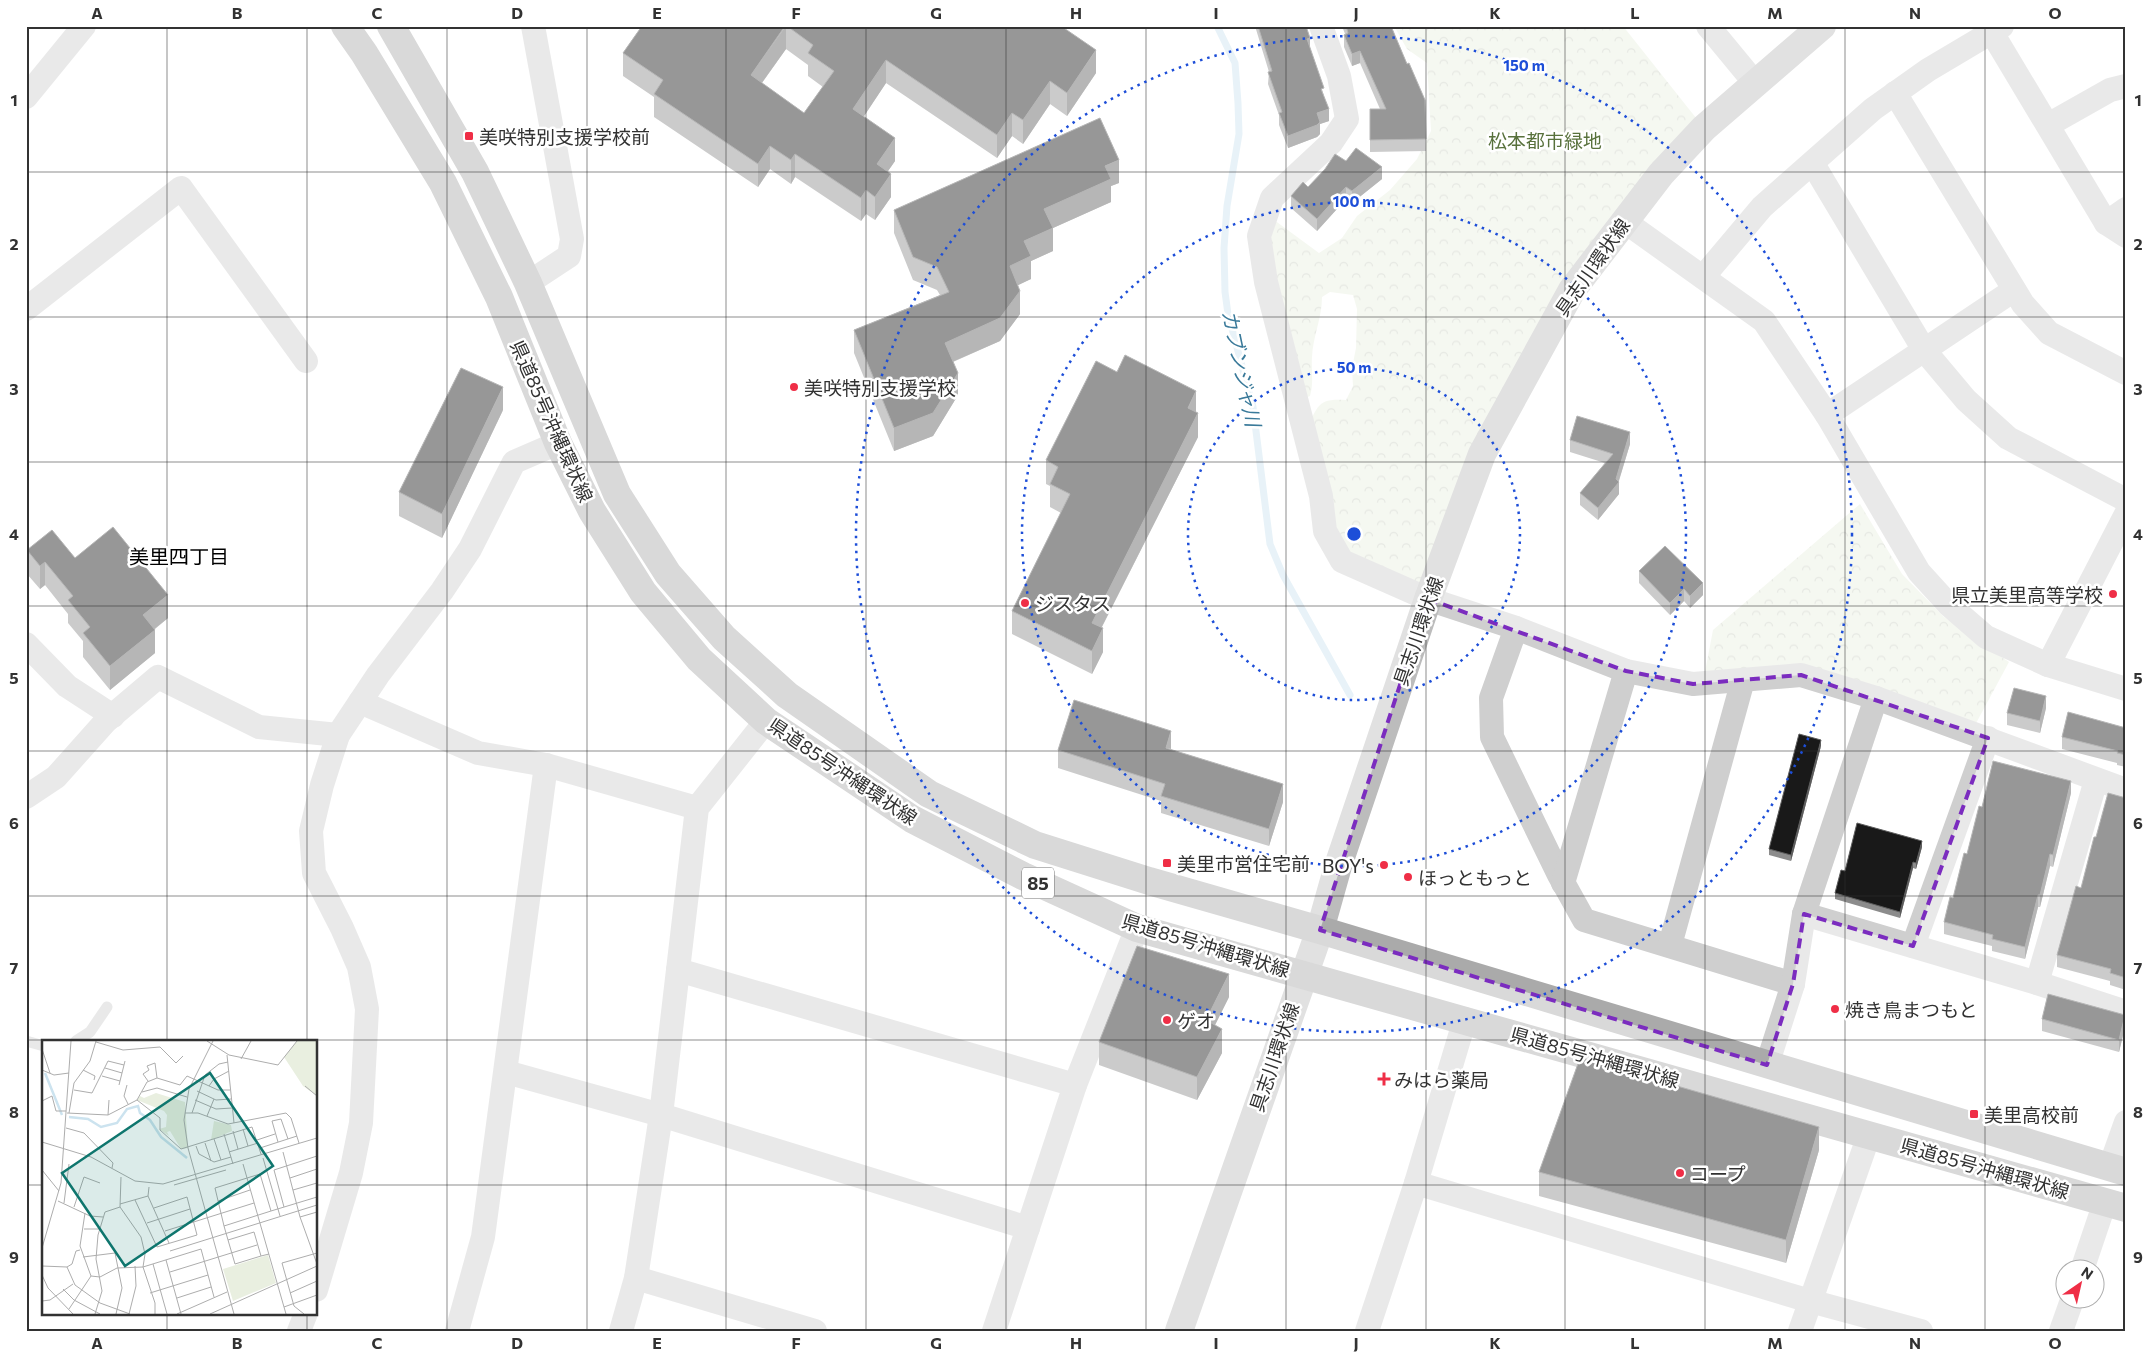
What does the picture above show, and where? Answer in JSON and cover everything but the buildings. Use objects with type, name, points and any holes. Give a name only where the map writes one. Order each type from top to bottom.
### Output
[{"type":"main road","name":"県道85号沖縄環状線","points":[[345,26],[364,53],[443,183],[499,297],[558,443],[592,511],[643,592],[699,659],[766,721],[912,819],[1023,876],[1137,928],[1465,1019],[2115,1205]]},
{"type":"main road","name":"県道85号沖縄環状線","points":[[391,26],[475,172],[528,283],[617,494],[668,574],[724,638],[787,695],[929,794],[1035,845],[1149,881],[1320,930],[2118,1169]]},
{"type":"main road","name":"具志川環状線","points":[[1179,1331],[1320,930],[1338,866],[1428,598],[1482,454],[1572,290],[1661,174],[1704,128],[1822,26]]},
{"type":"street","points":[[26,97],[84,26]]},
{"type":"street","points":[[528,283],[569,256],[572,239],[533,26]]},
{"type":"street","points":[[1321,26],[1339,76],[1346,119],[1331,143],[1272,198],[1259,236],[1266,282],[1320,496],[1325,530],[1342,561],[1428,598],[1516,628],[1626,671],[1693,684],[1801,675],[1876,698],[2126,790]]},
{"type":"street","points":[[1708,26],[1755,83]]},
{"type":"street","points":[[1703,277],[1762,207],[1813,164],[1873,109],[1928,70],[1994,28],[2048,125],[2116,229]]},
{"type":"street","points":[[2048,125],[2110,90],[2126,86]]},
{"type":"street","points":[[1895,93],[2023,304],[2049,333],[2126,373]]},
{"type":"street","points":[[1813,164],[1924,350],[1966,400],[2008,438],[2126,500]]},
{"type":"street","points":[[26,309],[181,188],[306,361]]},
{"type":"street","points":[[2116,229],[2126,209]]},
{"type":"street","points":[[1624,221],[1764,321],[1827,415],[1919,572],[1949,605],[1986,637],[2048,665],[2126,689]]},
{"type":"street","points":[[1827,415],[2014,290]]},
{"type":"street","points":[[318,1283],[354,1156],[360,1123],[367,1009],[359,967],[342,928],[314,873],[311,831],[322,785],[338,735],[470,549],[514,462],[558,443]]},
{"type":"street","points":[[2048,665],[2126,514]]},
{"type":"street","points":[[1516,628],[1491,698],[1492,737],[1563,883],[1584,920],[1793,984]]},
{"type":"street","points":[[26,644],[67,686],[113,716]]},
{"type":"street","points":[[1563,883],[1626,671]]},
{"type":"street","points":[[26,797],[56,777],[113,716],[158,678],[259,727],[338,735]]},
{"type":"street","points":[[1670,945],[1743,680]]},
{"type":"street","points":[[1768,1065],[1793,984],[1804,914],[1876,698]]},
{"type":"street","points":[[360,702],[478,753],[546,765],[697,808]]},
{"type":"street","points":[[621,1331],[636,1278],[661,1115],[697,808],[766,721]]},
{"type":"street","points":[[1914,946],[1988,738]]},
{"type":"street","points":[[457,1331],[483,1237],[546,765]]},
{"type":"street","points":[[2037,983],[2096,780]]},
{"type":"street","points":[[1804,914],[2037,983],[2126,1012]]},
{"type":"street","points":[[994,1331],[1075,1085],[1137,928]]},
{"type":"street","points":[[678,970],[1075,1085]]},
{"type":"street","points":[[1366,1331],[1416,1183],[1465,1019]]},
{"type":"street","points":[[506,1072],[661,1115],[1028,1228]]},
{"type":"street","points":[[2118,1169],[2118,1149],[2126,1122]]},
{"type":"street","points":[[1800,1331],[1869,1135]]},
{"type":"street","points":[[1416,1183],[1810,1301],[1921,1331]]},
{"type":"street","points":[[2087,1260],[2115,1205]]},
{"type":"street","points":[[636,1278],[815,1331]]},
{"type":"street","points":[[2061,1331],[2068,1310]]},
{"type":"street","points":[[298,1331],[306,1314]]},
{"type":"lane","points":[[78,1040],[90,1032],[107,1007]]},
{"type":"lane","points":[[26,1041],[42,1045]]},
{"type":"highlighted area","points":[[1428,599],[1626,671],[1693,684],[1801,675],[1988,738],[1913,946],[1804,914],[1793,984],[1767,1065],[1320,930]]},
{"type":"green space","name":"松本都市緑地","points":[[1394,26],[1623,26],[1704,128],[1572,290],[1428,599],[1342,561],[1304,433],[1319,406],[1328,401],[1346,400],[1353,386],[1352,368],[1356,348],[1357,309],[1353,295],[1330,292],[1322,297],[1321,312],[1313,349],[1310,396],[1296,402],[1266,214],[1319,253],[1342,238],[1357,216],[1390,190],[1417,159],[1431,131],[1427,63],[1407,49]]},
{"type":"green space","points":[[1860,504],[1902,574],[1944,617],[2009,662],[1974,727],[1827,671],[1705,672],[1713,630]]},
{"type":"waterway","name":"カブンジャ川","points":[[1217,26],[1235,63],[1239,134],[1227,206],[1224,248],[1225,292],[1228,314],[1253,407],[1270,544],[1283,575],[1350,695]]},
{"type":"place","name":"美咲特別支援学校前","points":[[469,136]]},
{"type":"place","name":"美咲特別支援学校","points":[[794,387]]},
{"type":"place","name":"県立美里高等学校","points":[[2113,594]]},
{"type":"place","name":"ジスタス","points":[[1025,603]]},
{"type":"place","name":"美里市営住宅前","points":[[1167,863]]},
{"type":"place","name":"BOY's","points":[[1384,865]]},
{"type":"place","name":"ほっともっと","points":[[1408,877]]},
{"type":"place","name":"焼き鳥まつもと","points":[[1835,1009]]},
{"type":"place","name":"ゲオ","points":[[1167,1020]]},
{"type":"place","name":"みはら薬局","points":[[1384,1079]]},
{"type":"place","name":"美里高校前","points":[[1974,1114]]},
{"type":"place","name":"コープ","points":[[1680,1173]]},
{"type":"district","name":"美里四丁目","points":[[179,556]]}]
